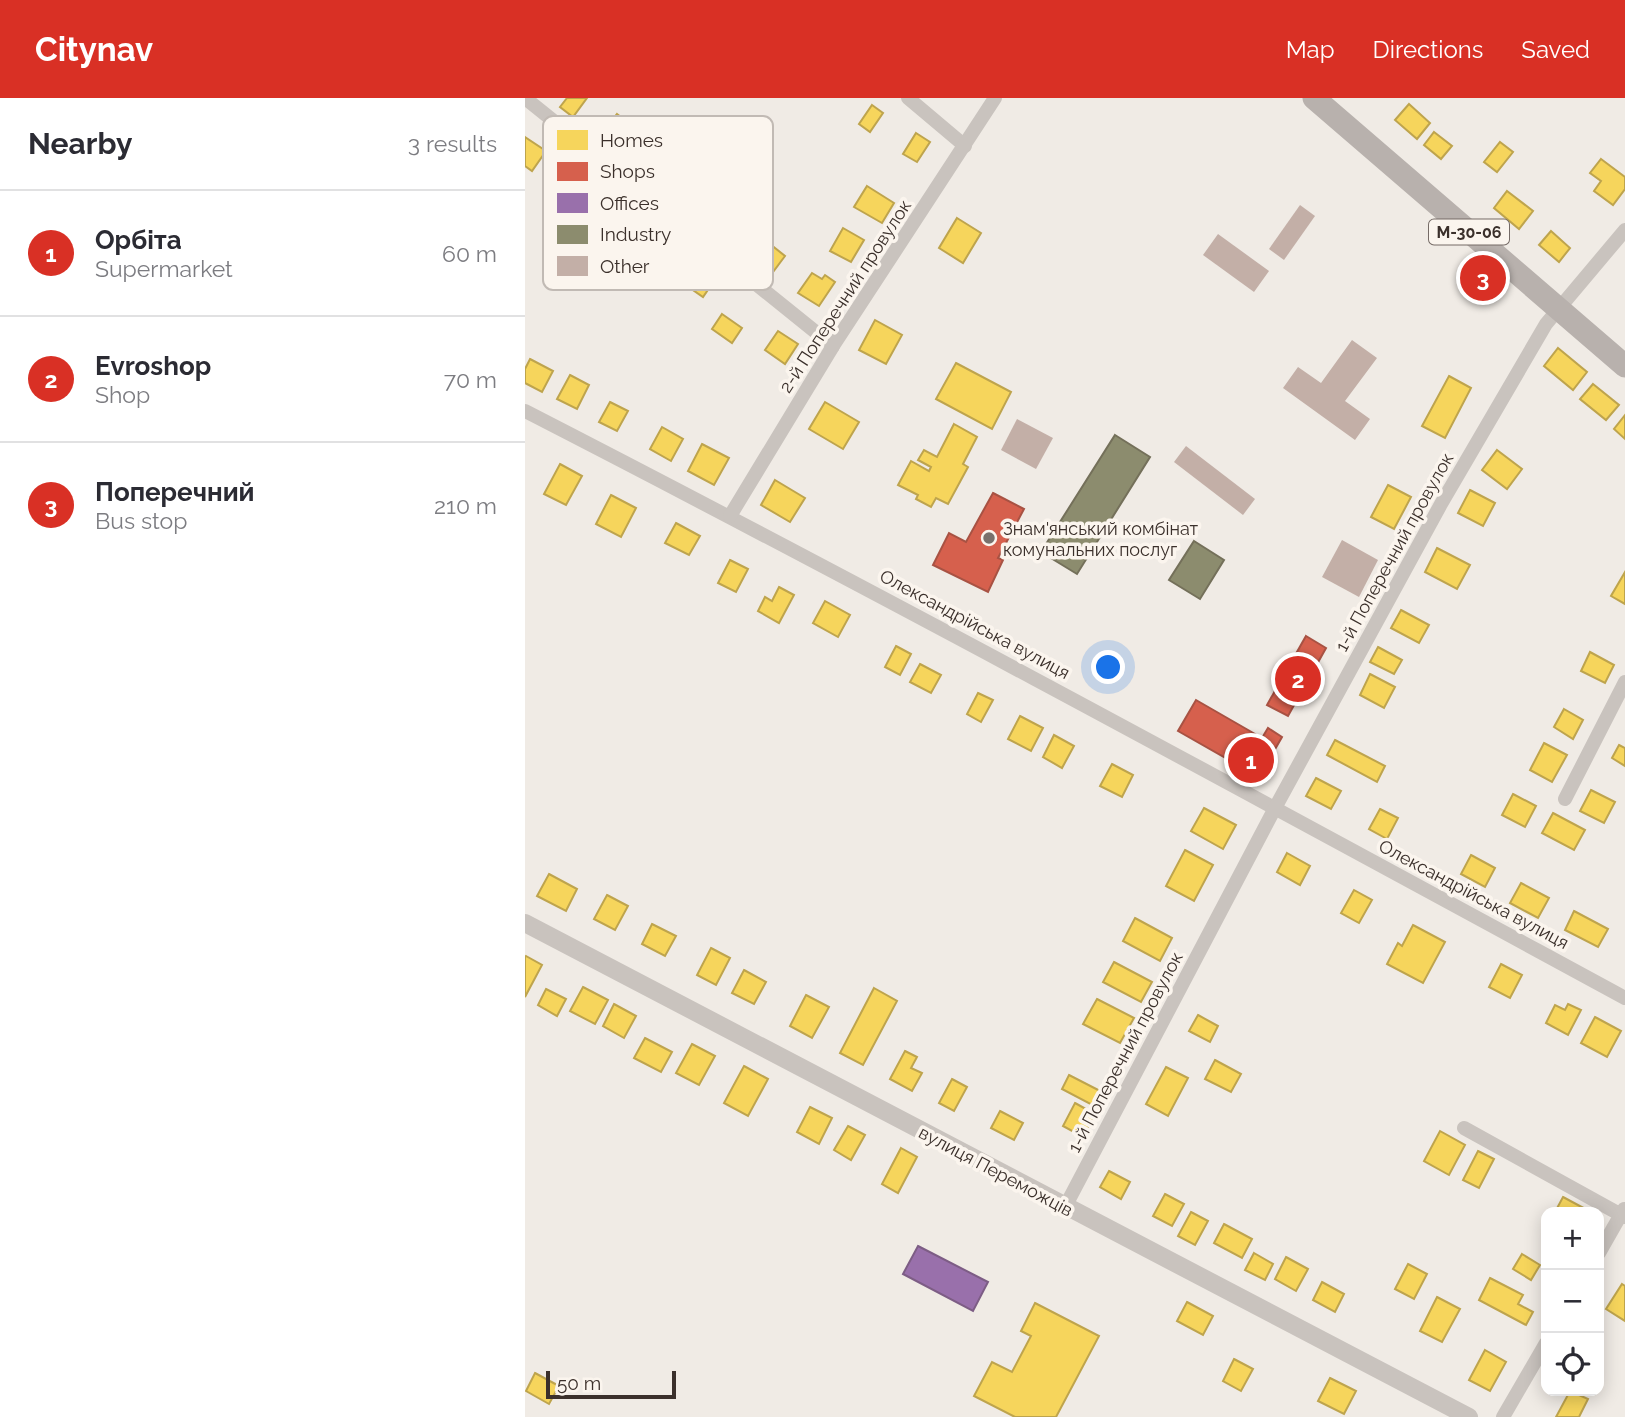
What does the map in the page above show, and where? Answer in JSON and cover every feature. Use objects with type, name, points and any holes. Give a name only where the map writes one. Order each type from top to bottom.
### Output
[{"type":"main road","name":"М-30-06","points":[[1314,98],[1625,366]]},
{"type":"street","points":[[525,98],[547,116]]},
{"type":"street","points":[[908,98],[965,146]]},
{"type":"street","name":"2-й Поперечний провулок","points":[[730,516],[833,346],[995,98]]},
{"type":"street","name":"1-й Поперечний провулок","points":[[1065,1207],[1275,808],[1441,504],[1546,324],[1625,230]]},
{"type":"street","points":[[763,290],[833,346]]},
{"type":"street","name":"Олександрійська вулиця","points":[[525,411],[730,516],[1625,998]]},
{"type":"street","points":[[1565,799],[1625,682]]},
{"type":"street","name":"вулиця Переможців","points":[[525,923],[1469,1417]]},
{"type":"street","points":[[1464,1128],[1624,1213],[1604,1245]]},
{"type":"street","points":[[1503,1417],[1541,1352]]},
{"type":"building: Homes","points":[[567,98],[587,98],[574,116],[560,107]]},
{"type":"building: Homes","points":[[1409,104],[1430,123],[1417,139],[1395,120]]},
{"type":"building: Homes","points":[[872,105],[883,113],[870,132],[859,124]]},
{"type":"building: Homes","points":[[1434,132],[1452,146],[1441,159],[1424,145]]},
{"type":"building: Homes","points":[[916,133],[930,142],[917,162],[903,154]]},
{"type":"building: Homes","points":[[525,137],[543,149],[543,155],[532,171],[525,166]]},
{"type":"building: Homes","points":[[1500,142],[1513,152],[1497,172],[1484,162]]},
{"type":"building: Homes","points":[[1601,159],[1625,177],[1625,189],[1613,205],[1594,191],[1601,181],[1590,173]]},
{"type":"building: Homes","points":[[867,186],[894,203],[882,223],[854,207]]},
{"type":"building: Homes","points":[[1507,191],[1533,211],[1519,229],[1494,208]]},
{"type":"building: Homes","points":[[957,218],[981,233],[963,263],[939,248]]},
{"type":"building: Homes","points":[[843,228],[864,240],[851,262],[830,251]]},
{"type":"building: Homes","points":[[1551,231],[1570,248],[1559,262],[1539,245]]},
{"type":"building: Homes","points":[[773,246],[785,256],[773,272]]},
{"type":"building: Homes","points":[[812,273],[822,279],[825,275],[835,282],[819,306],[798,293]]},
{"type":"building: Homes","points":[[693,290],[708,290],[703,297]]},
{"type":"building: Homes","points":[[722,314],[742,328],[732,343],[712,329]]},
{"type":"building: Homes","points":[[875,320],[902,335],[886,364],[859,350]]},
{"type":"building: Homes","points":[[778,331],[798,344],[785,364],[765,350]]},
{"type":"building: Homes","points":[[1558,348],[1587,372],[1573,390],[1544,366]]},
{"type":"building: Homes","points":[[530,359],[553,371],[542,392],[525,383],[525,369]]},
{"type":"building: Homes","points":[[956,363],[1011,392],[992,429],[936,399]]},
{"type":"building: Homes","points":[[570,375],[589,385],[577,409],[557,399]]},
{"type":"building: Homes","points":[[1449,376],[1471,388],[1445,438],[1422,426]]},
{"type":"building: Homes","points":[[1593,384],[1619,405],[1606,420],[1580,399]]},
{"type":"building: Homes","points":[[610,402],[628,411],[617,431],[599,422]]},
{"type":"building: Homes","points":[[825,402],[859,422],[843,449],[809,429]]},
{"type":"building: Homes","points":[[1625,415],[1625,439],[1614,429]]},
{"type":"building: Homes","points":[[954,424],[977,437],[963,464],[968,467],[948,504],[936,498],[931,507],[916,499],[918,495],[898,485],[911,461],[929,471],[931,467],[918,460],[924,450],[937,457]]},
{"type":"building: Homes","points":[[662,427],[683,439],[671,461],[650,449]]},
{"type":"building: Homes","points":[[702,444],[729,458],[714,485],[688,471]]},
{"type":"building: Homes","points":[[1497,450],[1522,469],[1507,489],[1482,470]]},
{"type":"building: Homes","points":[[560,464],[582,476],[566,505],[544,494]]},
{"type":"building: Homes","points":[[775,480],[805,498],[790,522],[761,505]]},
{"type":"building: Homes","points":[[1388,485],[1411,497],[1394,529],[1371,517]]},
{"type":"building: Homes","points":[[1470,490],[1495,503],[1483,526],[1458,513]]},
{"type":"building: Homes","points":[[611,495],[636,508],[621,537],[596,524]]},
{"type":"building: Homes","points":[[676,523],[700,536],[689,555],[665,543]]},
{"type":"building: Homes","points":[[1437,548],[1470,565],[1457,589],[1425,572]]},
{"type":"building: Homes","points":[[730,560],[748,569],[736,592],[718,583]]},
{"type":"building: Homes","points":[[1625,572],[1625,604],[1611,596]]},
{"type":"building: Homes","points":[[779,587],[794,595],[779,623],[758,611],[765,597],[772,601]]},
{"type":"building: Homes","points":[[825,601],[850,615],[838,637],[813,623]]},
{"type":"building: Homes","points":[[1401,610],[1429,625],[1419,643],[1391,628]]},
{"type":"building: Homes","points":[[896,646],[911,654],[900,675],[885,667]]},
{"type":"building: Homes","points":[[1378,647],[1402,660],[1394,674],[1370,662]]},
{"type":"building: Homes","points":[[1590,652],[1614,665],[1605,683],[1581,671]]},
{"type":"building: Homes","points":[[920,664],[941,675],[931,693],[910,682]]},
{"type":"building: Homes","points":[[1370,674],[1395,687],[1384,708],[1360,695]]},
{"type":"building: Homes","points":[[978,693],[993,700],[981,722],[967,714]]},
{"type":"building: Homes","points":[[1564,709],[1583,720],[1573,739],[1554,727]]},
{"type":"building: Homes","points":[[1020,716],[1043,728],[1031,751],[1008,739]]},
{"type":"building: Homes","points":[[1054,735],[1074,746],[1062,768],[1043,757]]},
{"type":"building: Homes","points":[[1335,740],[1385,766],[1377,782],[1327,755]]},
{"type":"building: Homes","points":[[1544,743],[1567,755],[1552,782],[1530,770]]},
{"type":"building: Homes","points":[[1619,745],[1625,748],[1625,766],[1612,758]]},
{"type":"building: Homes","points":[[1112,764],[1133,775],[1122,797],[1100,786]]},
{"type":"building: Homes","points":[[1316,778],[1341,791],[1331,809],[1306,796]]},
{"type":"building: Homes","points":[[1591,790],[1615,802],[1604,823],[1580,811]]},
{"type":"building: Homes","points":[[1513,794],[1536,806],[1525,827],[1502,815]]},
{"type":"building: Homes","points":[[1204,808],[1236,825],[1223,849],[1191,831]]},
{"type":"building: Homes","points":[[1380,809],[1398,818],[1387,839],[1369,829]]},
{"type":"building: Homes","points":[[1553,813],[1585,830],[1574,850],[1542,833]]},
{"type":"building: Homes","points":[[1185,850],[1213,865],[1194,901],[1166,886]]},
{"type":"building: Homes","points":[[1287,853],[1310,866],[1300,885],[1277,872]]},
{"type":"building: Homes","points":[[1471,855],[1495,868],[1485,887],[1461,874]]},
{"type":"building: Homes","points":[[549,874],[577,889],[566,911],[537,896]]},
{"type":"building: Homes","points":[[1521,883],[1549,898],[1538,918],[1510,903]]},
{"type":"building: Homes","points":[[1354,890],[1372,900],[1359,923],[1341,913]]},
{"type":"building: Homes","points":[[607,895],[628,906],[615,930],[594,919]]},
{"type":"building: Homes","points":[[1574,911],[1608,929],[1598,947],[1565,930]]},
{"type":"building: Homes","points":[[1135,918],[1172,938],[1160,961],[1123,941]]},
{"type":"building: Homes","points":[[652,924],[676,936],[665,956],[642,944]]},
{"type":"building: Homes","points":[[1413,925],[1445,942],[1423,983],[1387,964],[1398,943],[1402,946]]},
{"type":"building: Homes","points":[[711,948],[730,958],[716,985],[697,975]]},
{"type":"building: Homes","points":[[525,957],[542,965],[525,997]]},
{"type":"building: Homes","points":[[1114,962],[1152,982],[1141,1002],[1103,982]]},
{"type":"building: Homes","points":[[1501,964],[1522,975],[1510,998],[1489,987]]},
{"type":"building: Homes","points":[[744,970],[766,982],[754,1004],[732,993]]},
{"type":"building: Homes","points":[[583,987],[608,1000],[595,1024],[570,1011]]},
{"type":"building: Homes","points":[[874,988],[897,1001],[863,1065],[840,1053]]},
{"type":"building: Homes","points":[[546,989],[566,999],[557,1016],[538,1005]]},
{"type":"building: Homes","points":[[806,995],[829,1007],[812,1038],[790,1026]]},
{"type":"building: Homes","points":[[1097,999],[1134,1018],[1120,1043],[1083,1024]]},
{"type":"building: Homes","points":[[614,1004],[636,1016],[624,1038],[603,1026]]},
{"type":"building: Homes","points":[[1568,1004],[1581,1010],[1568,1035],[1546,1023],[1555,1005],[1565,1010]]},
{"type":"building: Homes","points":[[1198,1015],[1218,1026],[1210,1042],[1189,1031]]},
{"type":"building: Homes","points":[[1595,1017],[1621,1031],[1607,1057],[1581,1043]]},
{"type":"building: Homes","points":[[645,1038],[672,1052],[661,1072],[634,1058]]},
{"type":"building: Homes","points":[[692,1044],[715,1056],[699,1085],[676,1073]]},
{"type":"building: Homes","points":[[905,1051],[917,1057],[911,1068],[922,1073],[912,1091],[890,1079]]},
{"type":"building: Homes","points":[[1215,1060],[1241,1074],[1231,1092],[1205,1079]]},
{"type":"building: Homes","points":[[744,1066],[768,1079],[748,1116],[724,1103]]},
{"type":"building: Homes","points":[[1166,1067],[1188,1078],[1168,1116],[1146,1104]]},
{"type":"building: Homes","points":[[1069,1075],[1106,1094],[1098,1108],[1062,1089]]},
{"type":"building: Homes","points":[[952,1079],[967,1087],[954,1111],[939,1103]]},
{"type":"building: Homes","points":[[1075,1103],[1095,1114],[1083,1137],[1063,1126]]},
{"type":"building: Homes","points":[[810,1107],[832,1118],[819,1144],[797,1132]]},
{"type":"building: Homes","points":[[1000,1111],[1023,1123],[1014,1140],[991,1128]]},
{"type":"building: Homes","points":[[848,1126],[865,1135],[851,1160],[834,1150]]},
{"type":"building: Homes","points":[[1440,1131],[1465,1145],[1449,1175],[1424,1161]]},
{"type":"building: Homes","points":[[901,1148],[917,1157],[898,1193],[882,1184]]},
{"type":"building: Homes","points":[[1478,1151],[1494,1159],[1479,1188],[1463,1180]]},
{"type":"building: Homes","points":[[1109,1171],[1130,1182],[1121,1199],[1100,1187]]},
{"type":"building: Homes","points":[[1165,1194],[1184,1204],[1172,1226],[1153,1216]]},
{"type":"building: Homes","points":[[1563,1197],[1582,1207],[1558,1207]]},
{"type":"building: Homes","points":[[1191,1212],[1208,1221],[1195,1245],[1178,1236]]},
{"type":"building: Homes","points":[[1224,1224],[1252,1239],[1242,1258],[1214,1243]]},
{"type":"building: Homes","points":[[1254,1253],[1273,1264],[1265,1280],[1245,1270]]},
{"type":"building: Homes","points":[[1522,1254],[1540,1265],[1531,1280],[1513,1269]]},
{"type":"building: Homes","points":[[1286,1257],[1308,1269],[1296,1291],[1275,1279]]},
{"type":"building: Homes","points":[[1408,1264],[1427,1274],[1414,1299],[1395,1289]]},
{"type":"building: Homes","points":[[1490,1278],[1523,1295],[1518,1304],[1533,1312],[1526,1325],[1479,1300]]},
{"type":"building: Homes","points":[[1322,1282],[1344,1294],[1335,1312],[1313,1300]]},
{"type":"building: Homes","points":[[1622,1284],[1625,1286],[1625,1321],[1606,1309]]},
{"type":"building: Homes","points":[[1437,1297],[1460,1309],[1442,1342],[1420,1331]]},
{"type":"building: Homes","points":[[1187,1302],[1213,1316],[1203,1335],[1177,1321]]},
{"type":"building: Homes","points":[[1035,1303],[1099,1336],[1056,1417],[1015,1417],[974,1396],[992,1362],[1012,1372],[1031,1336],[1021,1331]]},
{"type":"building: Homes","points":[[1485,1350],[1506,1362],[1490,1391],[1469,1380]]},
{"type":"building: Homes","points":[[1234,1359],[1253,1369],[1241,1391],[1223,1381]]},
{"type":"building: Homes","points":[[535,1373],[559,1386],[549,1404],[526,1391]]},
{"type":"building: Homes","points":[[1330,1378],[1356,1391],[1344,1414],[1318,1401]]},
{"type":"building: Homes","points":[[1567,1396],[1588,1399],[1579,1417],[1556,1417]]},
{"type":"building: Shops","name":"Знам'янський комбінат комунальних послуг","points":[[993,493],[1024,509],[998,558],[1003,560],[988,592],[933,565],[949,533],[966,542]]},
{"type":"building: Shops","points":[[1306,636],[1326,648],[1288,716],[1267,705]]},
{"type":"building: Shops","points":[[1196,700],[1262,738],[1268,728],[1282,737],[1259,777],[1178,731]]},
{"type":"building: Offices","points":[[918,1246],[988,1282],[973,1311],[903,1274]]},
{"type":"building: Industry","points":[[1115,435],[1150,457],[1077,574],[1041,552]]},
{"type":"building: Industry","points":[[1194,541],[1224,560],[1200,599],[1169,580]]},
{"type":"building: Other","points":[[1300,205],[1315,216],[1284,260],[1269,249]]},
{"type":"building: Other","points":[[1218,234],[1269,271],[1254,292],[1203,255]]},
{"type":"building: Other","points":[[1352,340],[1377,358],[1345,401],[1370,419],[1355,440],[1283,388],[1298,367],[1321,383]]},
{"type":"building: Other","points":[[1017,419],[1053,438],[1036,469],[1001,450]]},
{"type":"building: Other","points":[[1186,446],[1255,499],[1243,515],[1174,462]]},
{"type":"building: Other","points":[[1342,540],[1378,560],[1359,597],[1322,577]]},
{"type":"place","name":"Поперечний","points":[[1483,278]]},
{"type":"place","name":"Знам'янський комбінат комунальних послуг","points":[[989,538]]},
{"type":"place","name":"Evroshop","points":[[1298,679]]},
{"type":"place","name":"Орбіта","points":[[1251,760]]}]
